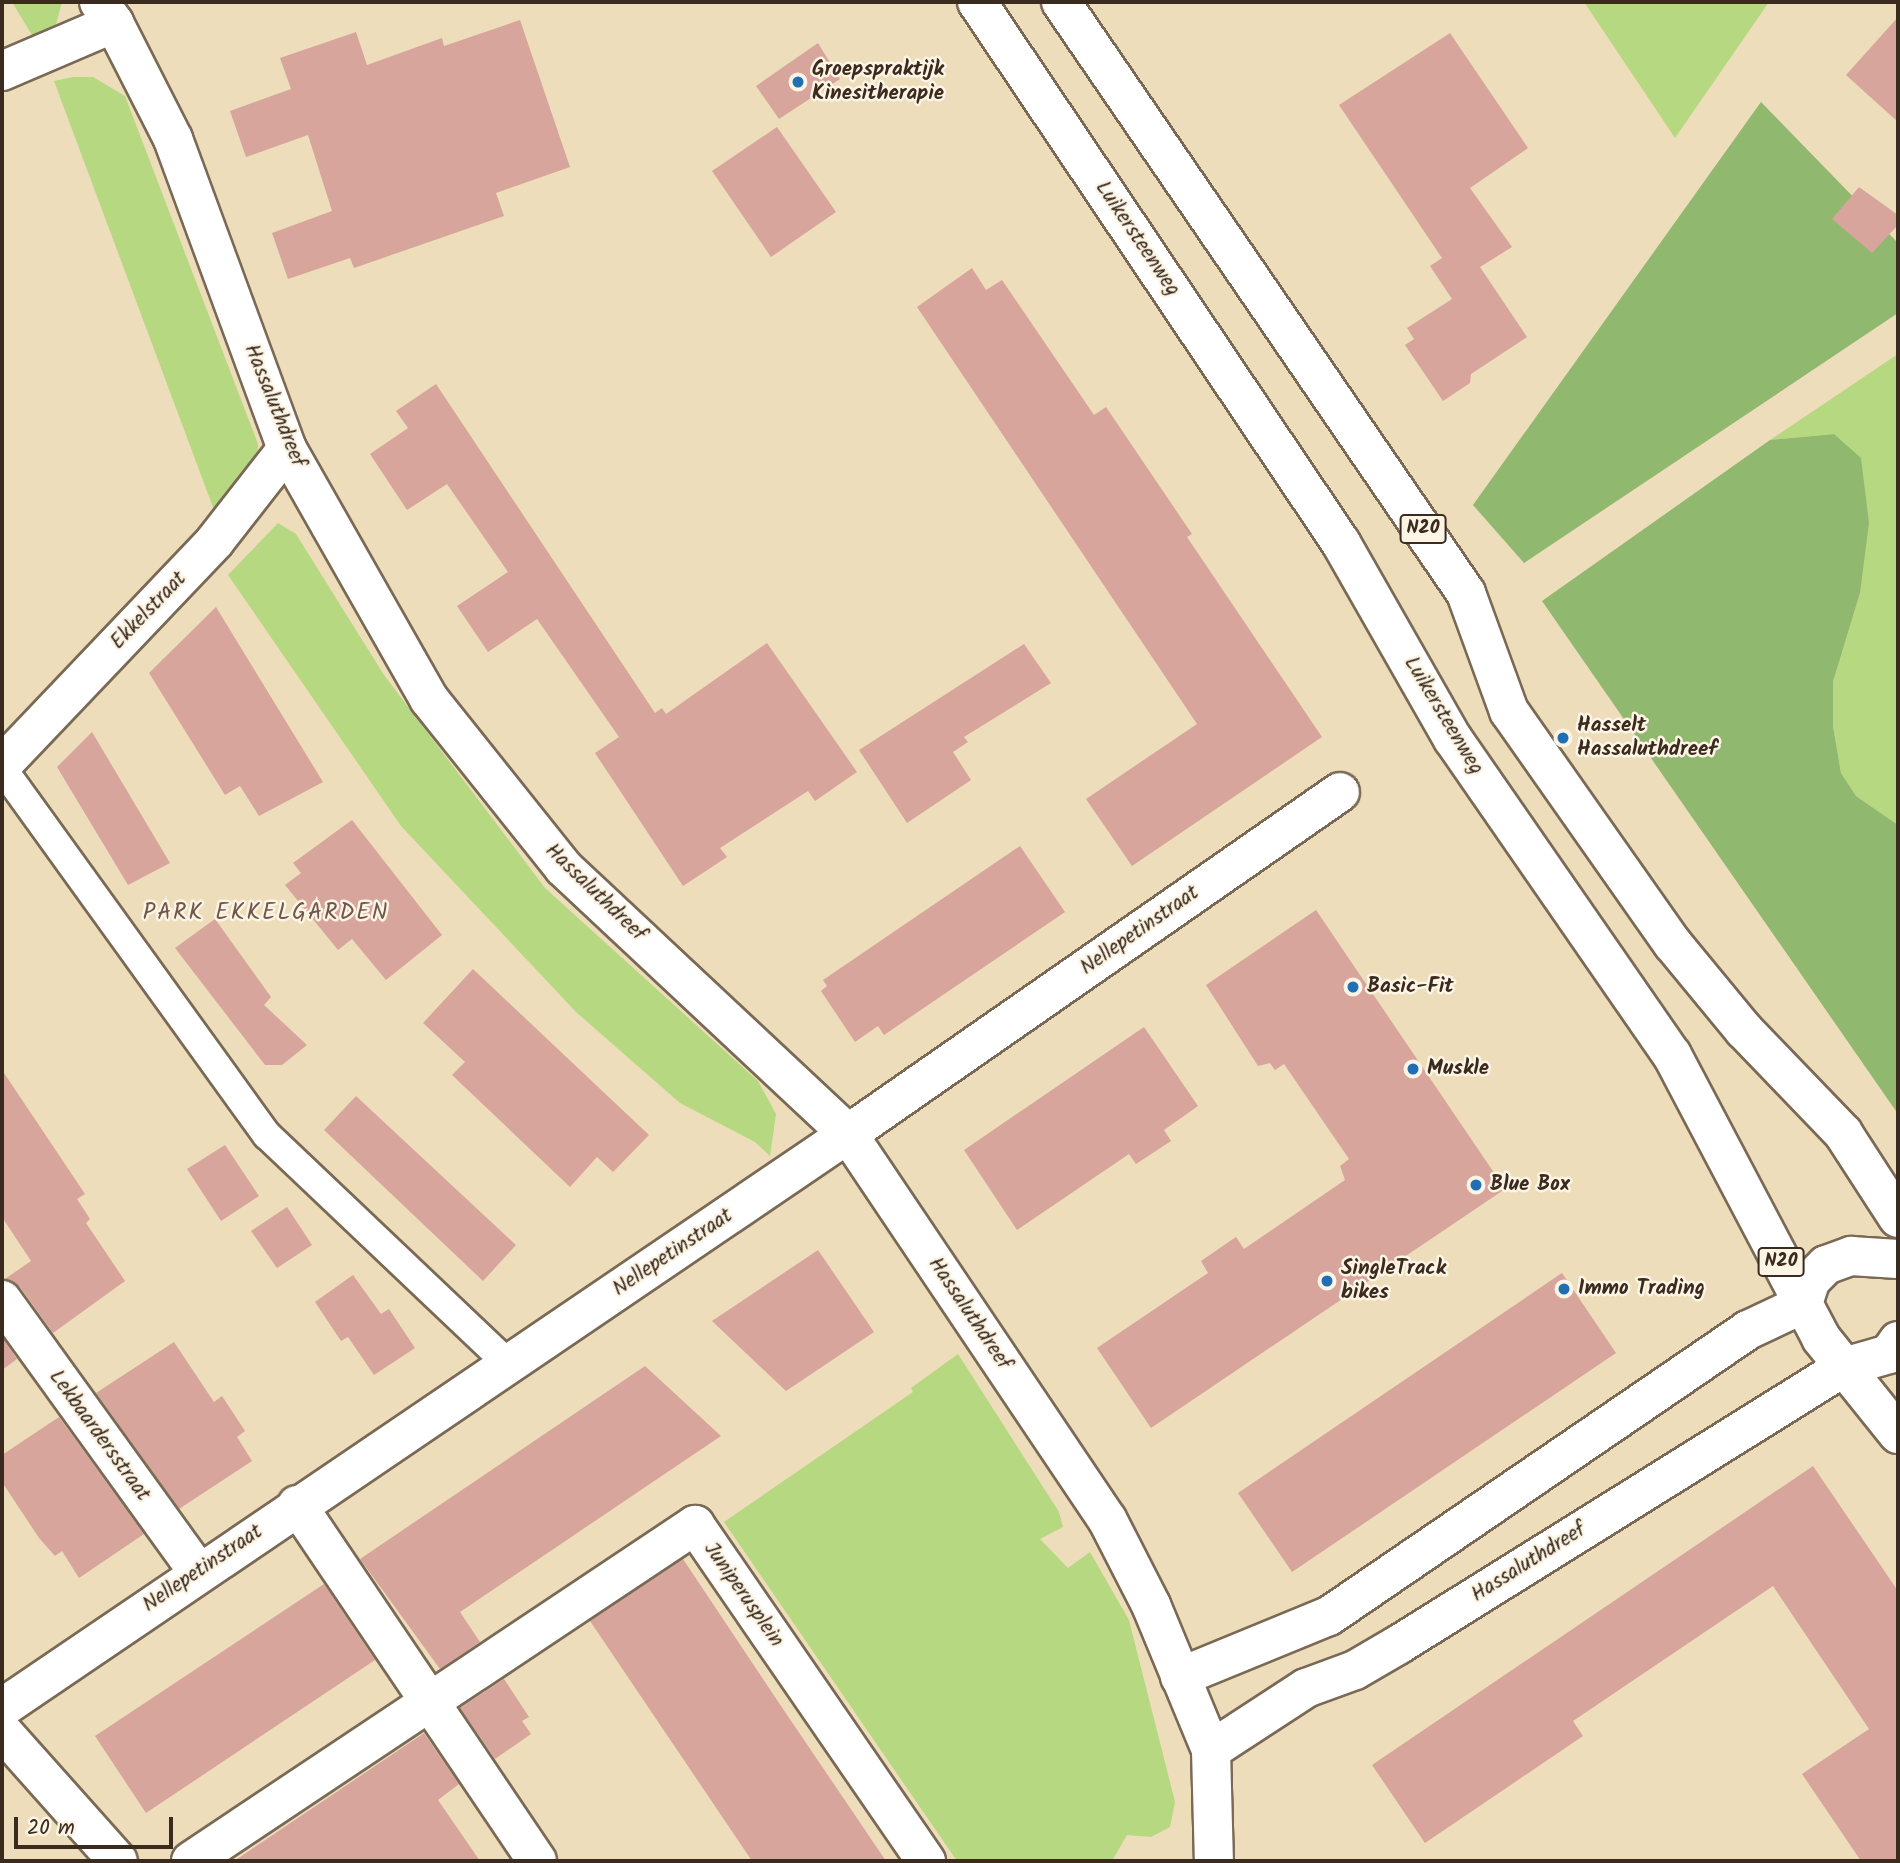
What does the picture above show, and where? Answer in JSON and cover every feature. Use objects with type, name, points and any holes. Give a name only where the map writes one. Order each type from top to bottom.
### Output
[{"type":"street","name":"Luikersteenweg","points":[[977,2],[1341,543],[1453,739],[1672,1055],[1803,1304],[1844,1367],[1898,1434]]},
{"type":"street","name":"N20","points":[[1061,2],[1466,593],[1509,711],[1673,944],[1744,1030],[1843,1133],[1898,1218]]},
{"type":"street","points":[[2,71],[107,12]]},
{"type":"street","name":"Hassaluthdreef","points":[[107,12],[173,139],[287,449],[429,699],[564,868],[848,1134],[1107,1519],[1210,1749],[1214,1861]]},
{"type":"street","name":"Ekkelstraat","points":[[2,766],[215,541],[287,449]]},
{"type":"street","name":"Nellepetinstraat","points":[[2,1708],[198,1572],[509,1365],[848,1134],[1340,792]]},
{"type":"street","points":[[1180,1677],[1329,1616],[1748,1330],[1803,1304],[1811,1280],[1826,1265],[1851,1256],[1898,1259]]},
{"type":"street","name":"Lekbaardersstraat","points":[[2,1300],[198,1572]]},
{"type":"street","name":"Hassaluthdreef","points":[[1210,1749],[1306,1688],[1355,1670],[1398,1645],[1844,1367],[1889,1354],[1898,1341]]},
{"type":"street","points":[[298,1505],[426,1703],[537,1861]]},
{"type":"street","name":"Juniperusplein","points":[[191,1861],[695,1525],[926,1861]]},
{"type":"street","points":[[2,1731],[118,1861]]},
{"type":"lane","points":[[2,766],[267,1135],[509,1365]]},
{"type":"green space","points":[[12,2],[62,2],[55,28],[38,45]]},
{"type":"green space","points":[[1584,2],[1769,2],[1675,138]]},
{"type":"green space","points":[[93,77],[125,96],[258,444],[258,464],[217,518],[54,81]]},
{"type":"green space","points":[[1761,102],[1898,243],[1898,313],[1524,563],[1473,505]]},
{"type":"green space","points":[[1898,354],[1898,825],[1856,796],[1841,773],[1833,726],[1833,682],[1860,593],[1834,434],[1770,440]]},
{"type":"green space","points":[[1834,434],[1861,458],[1869,523],[1860,593],[1833,682],[1833,726],[1841,773],[1856,796],[1898,825],[1898,1114],[1542,601],[1770,440]]},
{"type":"green space","points":[[278,523],[296,534],[384,675],[545,888],[758,1081],[776,1114],[770,1156],[755,1142],[680,1103],[576,1012],[401,826],[228,575]]},
{"type":"green space","points":[[958,1354],[1059,1512],[1063,1527],[1040,1539],[1068,1568],[1090,1552],[1129,1620],[1175,1802],[1170,1827],[1151,1837],[1127,1835],[1112,1861],[957,1861],[724,1522],[913,1392],[911,1388]]},
{"type":"building","points":[[1898,17],[1898,122],[1846,75]]},
{"type":"building","points":[[520,20],[570,167],[496,193],[504,216],[354,268],[350,258],[288,279],[272,233],[332,211],[308,135],[246,157],[230,111],[291,89],[280,58],[356,32],[367,65],[442,38],[444,46]]},
{"type":"building","points":[[1450,33],[1528,148],[1470,188],[1512,247],[1480,267],[1527,337],[1471,374],[1470,383],[1443,401],[1405,345],[1414,339],[1407,328],[1452,299],[1430,266],[1442,258],[1339,105]]},
{"type":"building","name":"Groepspraktijk Kinesitherapie","points":[[818,43],[840,79],[779,119],[756,86]]},
{"type":"building","points":[[777,127],[836,212],[771,257],[712,171]]},
{"type":"building","points":[[1859,187],[1898,215],[1898,225],[1872,253],[1832,219]]},
{"type":"building","points":[[972,268],[986,290],[1002,280],[1094,415],[1106,407],[1192,534],[1187,537],[1322,737],[1132,866],[1086,799],[1197,724],[917,307]]},
{"type":"building","points":[[436,384],[655,713],[662,708],[666,714],[767,643],[857,772],[815,801],[808,791],[720,848],[727,857],[683,886],[595,753],[619,737],[537,619],[488,652],[457,606],[508,572],[447,484],[407,510],[370,454],[408,428],[396,411]]},
{"type":"building","points":[[216,607],[323,782],[259,816],[240,786],[225,795],[149,673]]},
{"type":"building","points":[[1024,644],[1051,683],[964,737],[968,742],[953,752],[971,780],[907,823],[859,750]]},
{"type":"building","points":[[92,732],[170,863],[128,885],[57,767]]},
{"type":"building","points":[[352,820],[442,935],[386,980],[352,939],[338,950],[285,885],[301,873],[293,863]]},
{"type":"building","points":[[1020,846],[1065,912],[884,1035],[878,1026],[855,1042],[821,991],[827,986],[823,980]]},
{"type":"building","points":[[1316,910],[1505,1189],[1151,1428],[1097,1348],[1208,1273],[1201,1261],[1236,1237],[1244,1249],[1345,1180],[1340,1166],[1349,1159],[1284,1064],[1275,1070],[1270,1063],[1258,1066],[1206,985]]},
{"type":"building","points":[[215,919],[271,997],[264,1005],[307,1045],[282,1065],[265,1065],[175,948]]},
{"type":"building","points":[[473,969],[649,1135],[613,1172],[597,1157],[570,1187],[452,1075],[465,1062],[423,1023]]},
{"type":"building","points":[[1144,1027],[1198,1106],[1164,1130],[1171,1141],[1136,1164],[1129,1154],[1017,1230],[964,1150]]},
{"type":"building","points":[[2,1070],[85,1194],[77,1199],[90,1219],[86,1223],[125,1281],[53,1333],[20,1287],[5,1279],[31,1261],[2,1217]]},
{"type":"building","points":[[356,1096],[516,1245],[483,1281],[324,1130]]},
{"type":"building","points":[[225,1145],[259,1196],[221,1221],[187,1169]]},
{"type":"building","points":[[287,1207],[312,1245],[277,1268],[251,1231]]},
{"type":"building","points":[[818,1250],[874,1332],[786,1391],[712,1321]]},
{"type":"building","points":[[1562,1273],[1616,1353],[1292,1572],[1238,1493]]},
{"type":"building","points":[[353,1275],[381,1314],[389,1309],[415,1348],[374,1375],[348,1337],[341,1341],[315,1302]]},
{"type":"building","points":[[2,1337],[17,1359],[2,1370]]},
{"type":"building","points":[[174,1342],[214,1402],[222,1396],[245,1431],[237,1437],[252,1461],[179,1509],[96,1393]]},
{"type":"building","points":[[645,1366],[721,1436],[460,1612],[480,1642],[440,1669],[360,1559]]},
{"type":"building","points":[[59,1417],[144,1534],[79,1578],[62,1551],[55,1556],[39,1538],[2,1482],[2,1455]]},
{"type":"building","points":[[1813,1466],[1898,1591],[1898,1861],[1861,1861],[1802,1774],[1869,1729],[1773,1586],[1573,1721],[1583,1736],[1425,1843],[1372,1765]]},
{"type":"building","points":[[683,1559],[886,1861],[752,1861],[590,1621]]},
{"type":"building","points":[[324,1584],[375,1660],[146,1813],[95,1736]]},
{"type":"building","points":[[504,1679],[529,1717],[522,1721],[531,1734],[495,1759],[460,1708]]},
{"type":"building","points":[[424,1733],[459,1784],[438,1800],[480,1861],[234,1861]]},
{"type":"place","name":"Groepspraktijk Kinesitherapie","points":[[798,82]]},
{"type":"place","name":"Hasselt Hassaluthdreef","points":[[1563,738]]},
{"type":"place","name":"Basic-Fit","points":[[1353,987]]},
{"type":"place","name":"Muskle","points":[[1413,1069]]},
{"type":"place","name":"Blue Box","points":[[1476,1185]]},
{"type":"place","name":"SingleTrack bikes","points":[[1327,1281]]},
{"type":"place","name":"Immo Trading","points":[[1564,1289]]},
{"type":"district","name":"PARK EKKELGARDEN","points":[[266,913]]}]
